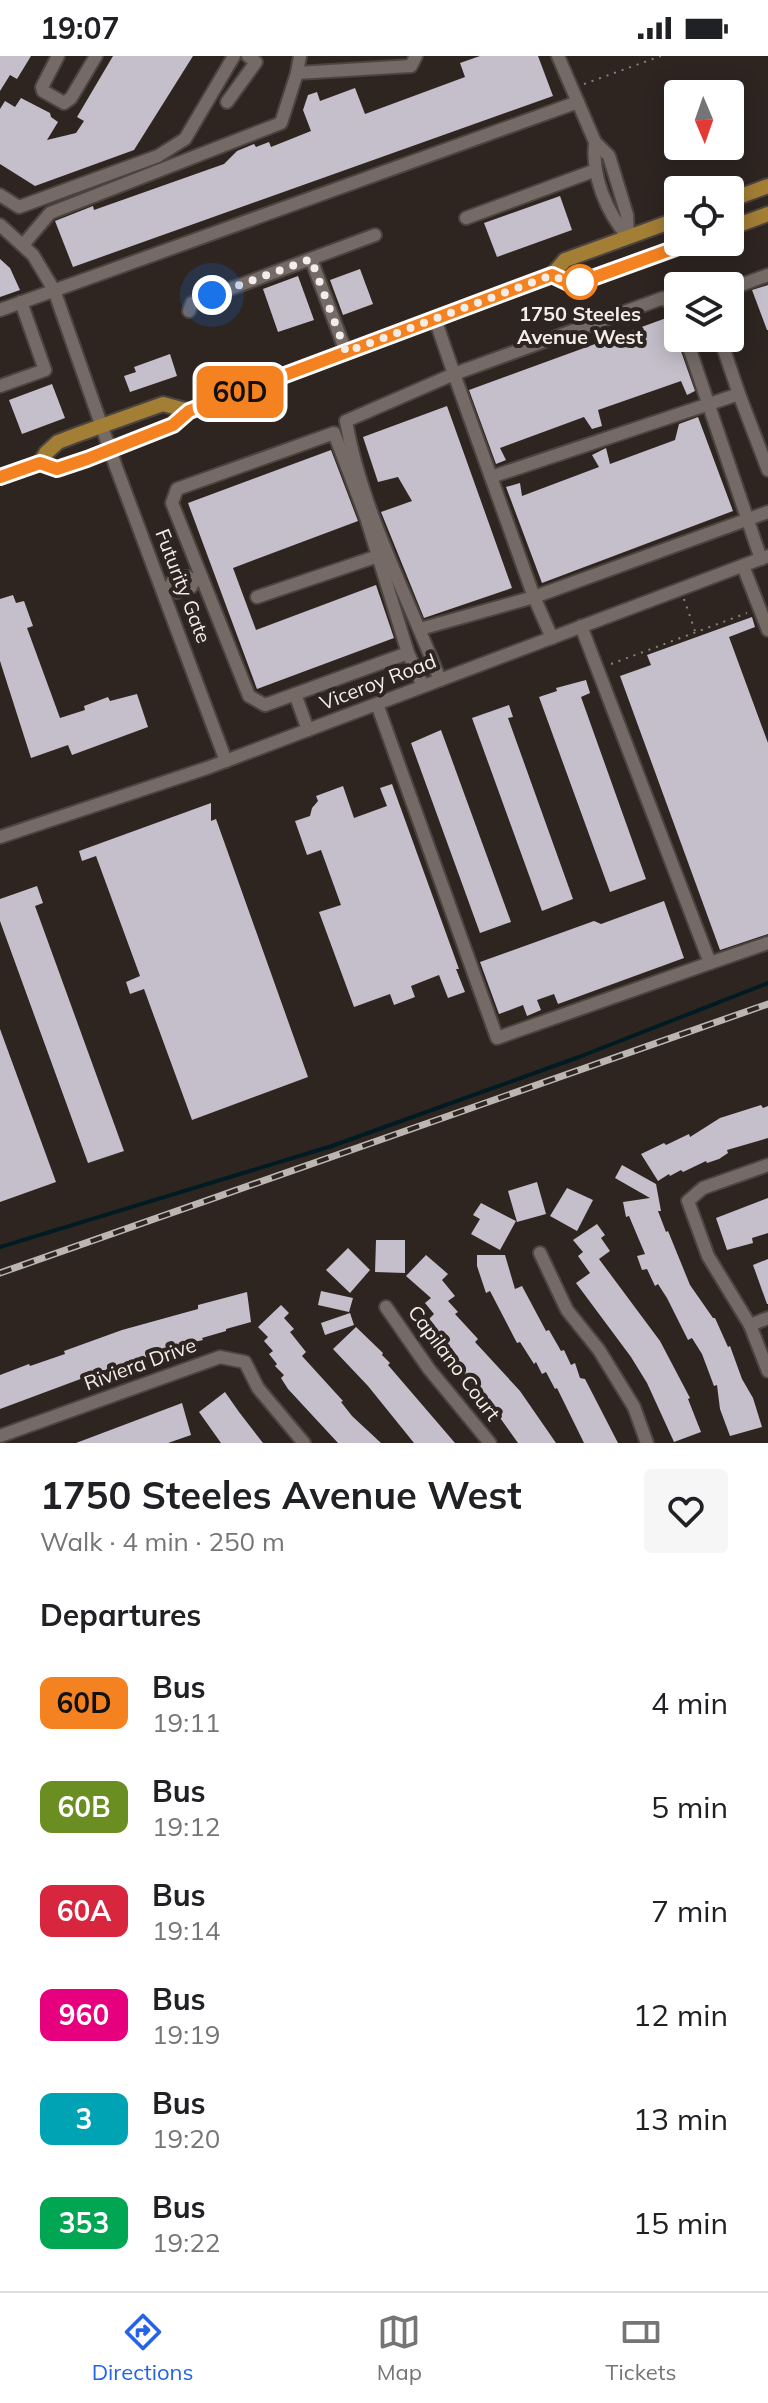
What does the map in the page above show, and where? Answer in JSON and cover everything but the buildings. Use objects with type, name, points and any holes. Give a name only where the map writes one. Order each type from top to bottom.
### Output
[{"type":"main road","points":[[744,195],[768,186]]},
{"type":"main road","points":[[744,223],[768,214]]},
{"type":"main road","points":[[0,477],[40,463],[57,469],[112,450],[173,425],[189,411],[552,275],[565,260],[664,224]]},
{"type":"main road","points":[[628,237],[638,263]]},
{"type":"main road","points":[[552,275],[573,285],[664,253]]},
{"type":"main road","points":[[40,463],[58,442],[163,404],[189,411]]},
{"type":"street","points":[[58,56],[42,87],[43,91],[64,103],[71,98],[96,56]]},
{"type":"street","points":[[0,195],[19,207],[158,156],[185,139],[234,56]]},
{"type":"street","points":[[227,102],[256,62],[248,56]]},
{"type":"street","points":[[23,245],[50,213],[281,123],[300,56]]},
{"type":"street","points":[[558,56],[595,142],[609,156],[627,215],[628,237]]},
{"type":"street","points":[[297,73],[414,61]]},
{"type":"street","points":[[0,310],[578,102]]},
{"type":"street","points":[[595,142],[593,161],[612,219],[628,237]]},
{"type":"street","points":[[466,218],[596,170]]},
{"type":"street","name":"Futurity Gate","points":[[0,225],[33,255],[54,290],[226,761]]},
{"type":"street","points":[[189,311],[192,303],[375,235]]},
{"type":"street","points":[[311,259],[346,352]]},
{"type":"street","points":[[744,284],[768,275]]},
{"type":"street","points":[[440,680],[374,517],[351,449],[346,421],[454,374],[664,299]]},
{"type":"street","points":[[0,386],[45,370],[21,302]]},
{"type":"street","points":[[435,319],[534,597],[552,638]]},
{"type":"street","points":[[691,352],[764,557]]},
{"type":"street","points":[[725,352],[768,470]]},
{"type":"street","points":[[491,477],[739,394]]},
{"type":"street","points":[[408,653],[265,705],[249,696],[198,580],[172,503],[177,489],[334,433],[366,517],[408,653],[423,686]]},
{"type":"street","points":[[420,629],[534,597],[768,512]]},
{"type":"street","points":[[257,597],[378,556]]},
{"type":"street","name":"Viceroy Road","points":[[0,837],[226,761],[764,557]]},
{"type":"street","points":[[743,566],[768,630]]},
{"type":"street","points":[[166,590],[177,592],[191,587],[198,580]]},
{"type":"street","points":[[581,626],[710,963]]},
{"type":"street","points":[[295,694],[308,730]]},
{"type":"street","points":[[377,704],[497,1038],[768,943]]},
{"type":"street","points":[[768,1165],[703,1188],[688,1201],[708,1256],[750,1325],[768,1371]]},
{"type":"street","points":[[540,1253],[567,1310],[599,1350],[634,1407],[647,1443]]},
{"type":"street","name":"Capilano Court","points":[[386,1307],[429,1369],[490,1443]]},
{"type":"street","points":[[750,1325],[768,1318]]},
{"type":"street","name":"Riviera Drive","points":[[3,1438],[220,1357],[245,1362],[258,1388],[304,1443]]},
{"type":"path","points":[[582,84],[661,56]]},
{"type":"path","points":[[680,589],[696,632]]},
{"type":"path","points":[[598,669],[759,608]]},
{"type":"waterway","points":[[0,1247],[332,1146],[579,1057],[768,983]]},
{"type":"railway","points":[[0,1273],[768,1004]]},
{"type":"bus line","name":"60D","points":[[0,477],[40,463],[57,469],[112,450],[173,425],[189,411],[552,275],[573,285],[664,253]]},
{"type":"place","name":"1750 Steeles Avenue West","points":[[580,282]]},
{"type":"route","points":[[212,295],[311,259],[346,352],[552,275],[573,285],[580,282]]}]
